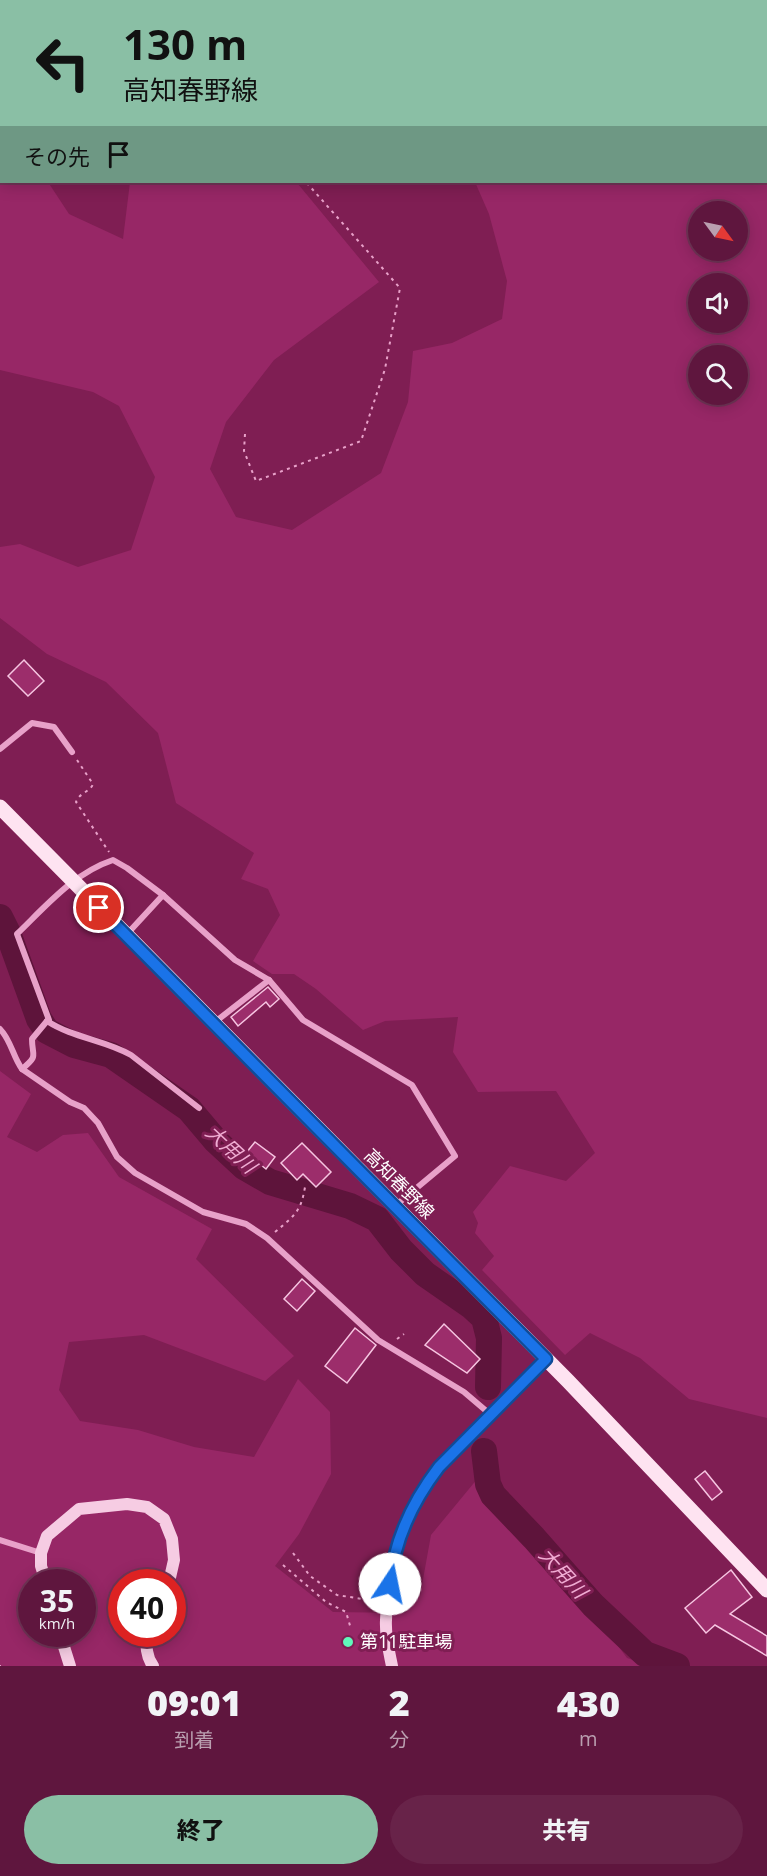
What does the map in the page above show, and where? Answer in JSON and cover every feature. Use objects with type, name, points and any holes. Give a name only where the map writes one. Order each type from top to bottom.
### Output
[{"type":"main road","name":"高知春野線","points":[[0,807],[546,1359],[767,1590]]},
{"type":"street","points":[[0,749],[33,723],[54,726],[72,752]]},
{"type":"street","points":[[22,1069],[34,1057],[31,1042],[34,1035],[49,1020],[17,934],[72,881],[96,865],[114,860],[163,895],[235,960],[269,980],[303,1020],[412,1085],[455,1156],[394,1207]]},
{"type":"street","points":[[125,935],[163,895]]},
{"type":"street","points":[[213,1024],[269,980]]},
{"type":"street","points":[[47,1021],[62,1030],[126,1052],[199,1108]]},
{"type":"street","points":[[0,1029],[6,1035],[17,1063],[22,1069],[70,1102],[84,1108],[98,1123],[117,1157],[135,1173],[202,1212],[246,1224],[267,1238],[378,1340],[464,1392],[491,1415]]},
{"type":"street","points":[[392,1666],[386,1621],[391,1569],[409,1515],[428,1481],[439,1467],[546,1359]]},
{"type":"street","points":[[42,1569],[41,1553],[47,1536],[79,1509],[127,1504],[147,1507],[164,1520],[172,1539],[172,1569]]},
{"type":"street","points":[[0,1540],[41,1553]]},
{"type":"street","points":[[64,1647],[70,1666]]},
{"type":"street","points":[[147,1647],[149,1660],[153,1666]]},
{"type":"path","points":[[245,434],[244,451],[256,481],[361,441],[385,369],[400,288],[307,183]]},
{"type":"path","points":[[72,752],[93,784],[77,798],[76,802],[114,860]]},
{"type":"path","points":[[267,1238],[296,1215],[303,1200],[305,1187]]},
{"type":"path","points":[[293,1553],[310,1576],[337,1594],[375,1601]]},
{"type":"path","points":[[283,1565],[326,1602],[346,1612],[351,1629]]},
{"type":"shaded area","points":[[0,183],[49,183],[69,214],[123,239],[130,183],[298,184],[379,282],[274,360],[226,422],[210,469],[236,517],[292,530],[381,473],[408,402],[413,351],[452,343],[502,319],[507,281],[489,214],[475,183],[767,183],[767,1418],[689,1399],[640,1358],[590,1333],[565,1355],[482,1270],[494,1256],[475,1233],[478,1223],[473,1212],[510,1166],[566,1181],[595,1153],[556,1091],[478,1092],[453,1052],[458,1017],[385,1021],[363,1030],[316,989],[294,974],[272,974],[253,961],[280,915],[268,889],[241,879],[254,853],[176,803],[158,733],[106,682],[47,654],[0,618],[0,547],[20,544],[78,567],[131,550],[155,477],[119,406],[93,392],[0,370]]},
{"type":"shaded area","points":[[0,1071],[31,1094],[7,1137],[37,1152],[63,1135],[88,1133],[119,1177],[212,1229],[196,1259],[294,1356],[265,1381],[144,1335],[69,1342],[59,1390],[80,1421],[138,1430],[194,1447],[254,1457],[298,1379],[330,1412],[331,1474],[299,1534],[275,1566],[333,1612],[405,1613],[420,1596],[431,1535],[478,1478],[511,1527],[579,1593],[627,1658],[650,1666],[0,1666]]},
{"type":"building","points":[[24,660],[44,681],[28,696],[8,676]]},
{"type":"building","points":[[268,987],[279,999],[270,1007],[266,1002],[238,1026],[231,1017]]},
{"type":"building","points":[[255,1142],[275,1157],[266,1169],[246,1153]]},
{"type":"building","points":[[302,1143],[331,1172],[316,1187],[303,1174],[297,1180],[281,1163]]},
{"type":"building","points":[[302,1279],[315,1291],[297,1311],[284,1299]]},
{"type":"building","points":[[444,1324],[480,1359],[467,1373],[425,1345]]},
{"type":"building","points":[[355,1328],[376,1345],[347,1383],[325,1366]]},
{"type":"building","points":[[705,1471],[722,1492],[712,1500],[695,1479]]},
{"type":"building","points":[[731,1570],[752,1597],[730,1614],[767,1636],[767,1656],[715,1625],[706,1633],[685,1608]]},
{"type":"waterway","name":"大用川","points":[[0,917],[39,1019],[47,1031],[74,1045],[111,1055],[189,1109],[216,1141],[244,1167],[270,1182],[350,1206],[377,1219],[401,1250],[425,1274],[471,1306],[484,1318],[489,1338],[488,1387]]},
{"type":"waterway","name":"大用川","points":[[484,1451],[488,1484],[493,1495],[593,1605],[645,1654],[677,1666]]},
{"type":"place","name":"第11駐車場","points":[[348,1642]]},
{"type":"route","points":[[99,908],[546,1359],[439,1467],[428,1481],[417,1498],[401,1536],[391,1569],[390,1584]]}]
